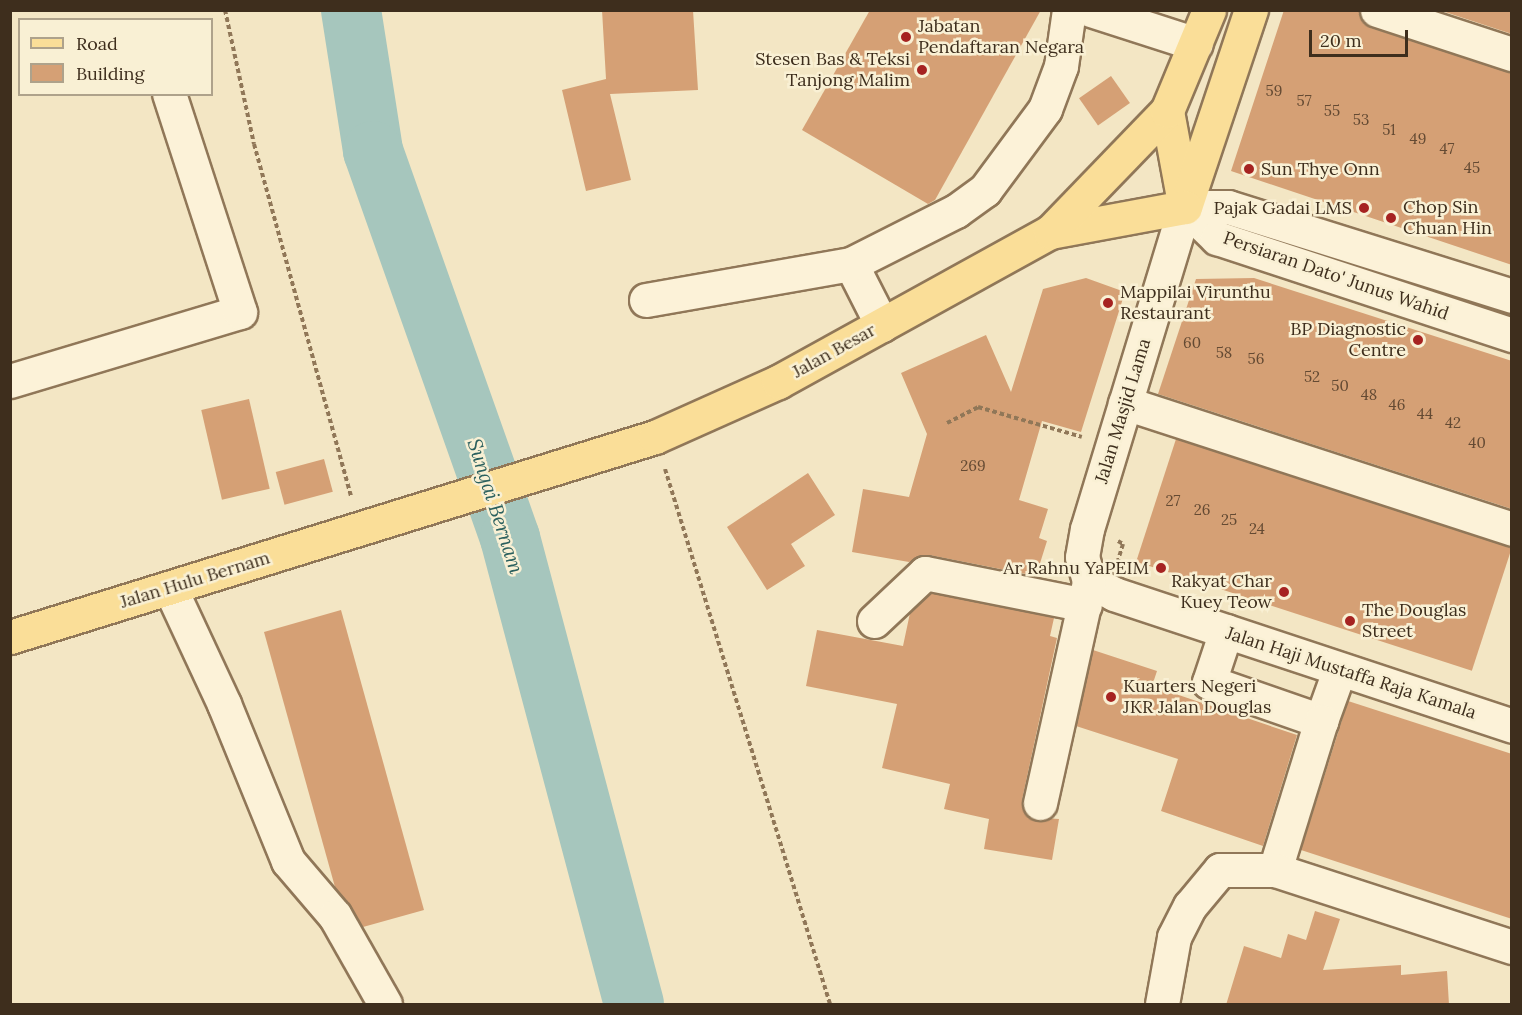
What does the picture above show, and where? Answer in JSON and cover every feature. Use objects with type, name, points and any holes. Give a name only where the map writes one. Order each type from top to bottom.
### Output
[{"type":"main road","points":[[1050,232],[1167,111],[1209,10]]},
{"type":"main road","points":[[1185,207],[1251,10]]},
{"type":"main road","points":[[1167,111],[1185,207]]},
{"type":"main road","points":[[1050,232],[1185,207]]},
{"type":"main road","name":"Jalan Besar","points":[[609,453],[656,437],[778,382],[1050,232]]},
{"type":"main road","name":"Jalan Hulu Bernam","points":[[10,637],[609,453]]},
{"type":"street","points":[[646,300],[851,264],[956,211],[985,190],[1045,109],[1061,66],[1069,10]]},
{"type":"street","points":[[1091,10],[1196,44]]},
{"type":"street","points":[[1377,10],[1512,54]]},
{"type":"street","points":[[10,381],[240,312],[170,96]]},
{"type":"street","name":"Persiaran Dato' Junus Wahid","points":[[1185,207],[1228,207],[1512,296]]},
{"type":"street","name":"Persiaran Dato' Junus Wahid","points":[[1185,207],[1217,238],[1512,335]]},
{"type":"street","name":"Jalan Masjid Lama","points":[[1087,593],[1082,557],[1087,529],[1185,207]]},
{"type":"street","points":[[851,264],[882,325]]},
{"type":"street","points":[[1125,403],[1512,529]]},
{"type":"street","name":"Jalan Haji Mustaffa Raja Kamala","points":[[874,621],[925,573],[1087,593],[1226,631],[1512,726]]},
{"type":"street","points":[[170,588],[224,704],[288,861],[335,916],[385,1005]]},
{"type":"street","points":[[1040,802],[1087,593]]},
{"type":"street","points":[[1226,631],[1209,682],[1321,721]]},
{"type":"street","points":[[1275,870],[1339,670]]},
{"type":"street","points":[[1162,1005],[1174,937],[1190,906],[1220,870],[1275,870],[1512,947]]},
{"type":"path","points":[[225,10],[254,144],[370,526]]},
{"type":"path","points":[[947,423],[978,407],[1112,446]]},
{"type":"path","points":[[656,437],[830,1005]]},
{"type":"building","points":[[602,10],[693,10],[698,90],[610,94],[631,180],[586,191],[562,90],[606,79]]},
{"type":"building","name":"Stesen Bas & Teksi Tanjong Malim","points":[[870,10],[1041,10],[935,200],[928,204],[802,130]]},
{"type":"building","points":[[1284,10],[1359,10],[1371,28],[1512,72],[1512,265],[1231,171]]},
{"type":"building","points":[[1439,10],[1512,10],[1512,34]]},
{"type":"building","points":[[1111,76],[1130,103],[1098,125],[1079,98]]},
{"type":"building","points":[[1086,278],[1125,292],[1081,432],[1042,421],[1019,500],[1048,509],[1039,538],[1047,541],[1036,576],[929,555],[909,562],[852,552],[863,489],[909,497],[927,434],[901,373],[986,335],[1011,392],[1043,289]]},
{"type":"building","points":[[1254,278],[1512,361],[1512,509],[1158,394],[1196,279]]},
{"type":"building","points":[[249,399],[270,489],[222,500],[201,410]]},
{"type":"building","points":[[1176,439],[1512,548],[1472,671],[1136,562]]},
{"type":"building","points":[[324,459],[333,492],[285,505],[276,472]]},
{"type":"building","points":[[808,473],[835,515],[791,544],[805,566],[767,590],[727,527]]},
{"type":"building","points":[[931,593],[1054,618],[1050,636],[1057,638],[1022,800],[1028,817],[1059,819],[1052,860],[984,849],[989,819],[944,809],[950,784],[882,768],[897,704],[806,686],[817,630],[903,646],[910,613]]},
{"type":"building","points":[[341,610],[424,910],[363,927],[335,887],[264,632]]},
{"type":"building","points":[[1093,650],[1157,671],[1152,686],[1297,735],[1263,846],[1161,811],[1178,759],[1076,726]]},
{"type":"building","points":[[1348,701],[1512,754],[1512,919],[1301,850]]},
{"type":"building","points":[[1315,911],[1340,919],[1323,970],[1401,965],[1401,975],[1447,971],[1449,1005],[1226,1005],[1244,946],[1281,958],[1288,934],[1306,940]]},
{"type":"waterway","name":"Sungai Bernam","points":[[351,10],[373,151],[510,538],[634,1004]]},
{"type":"place","name":"Jabatan Pendaftaran Negara","points":[[906,37]]},
{"type":"place","name":"Stesen Bas & Teksi Tanjong Malim","points":[[922,70]]},
{"type":"place","name":"Sun Thye Onn","points":[[1249,169]]},
{"type":"place","name":"Pajak Gadai LMS","points":[[1364,208]]},
{"type":"place","name":"Chop Sin Chuan Hin","points":[[1391,218]]},
{"type":"place","name":"Mappilai Virunthu Restaurant","points":[[1108,303]]},
{"type":"place","name":"BP Diagnostic Centre","points":[[1418,340]]},
{"type":"place","name":"Ar Rahnu YaPEIM","points":[[1161,568]]},
{"type":"place","name":"Rakyat Char Kuey Teow","points":[[1284,592]]},
{"type":"place","name":"The Douglas Street","points":[[1350,621]]},
{"type":"place","name":"Kuarters Negeri JKR Jalan Douglas","points":[[1111,697]]}]
